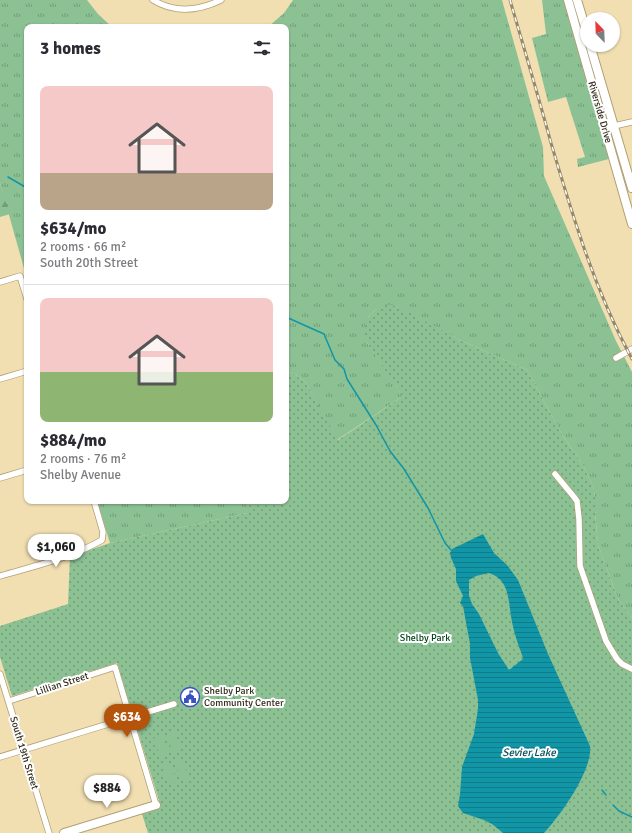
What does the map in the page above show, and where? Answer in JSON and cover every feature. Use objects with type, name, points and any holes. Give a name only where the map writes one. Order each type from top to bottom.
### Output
[{"type":"street","points":[[153,0],[161,5],[181,10],[197,8],[221,0]]},
{"type":"street","name":"Riverside Drive","points":[[568,0],[631,220]]},
{"type":"street","points":[[577,0],[581,12]]},
{"type":"street","name":"Riverside Drive","points":[[592,52],[632,188]]},
{"type":"street","points":[[605,128],[632,122]]},
{"type":"street","points":[[0,282],[20,276],[24,289]]},
{"type":"street","points":[[616,358],[632,349]]},
{"type":"street","points":[[0,379],[24,372]]},
{"type":"street","points":[[0,478],[24,471]]},
{"type":"street","points":[[555,474],[577,501],[580,566],[606,641],[617,659],[622,664],[632,669]]},
{"type":"street","points":[[0,576],[68,555],[102,540],[103,532],[95,504]]},
{"type":"street","name":"Lillian Street","points":[[9,701],[115,667],[130,718]]},
{"type":"street","name":"South 19th Street","points":[[0,674],[48,833]]},
{"type":"street","points":[[0,757],[174,704]]},
{"type":"street","points":[[64,833],[156,804],[130,718]]},
{"type":"green space","points":[[0,0],[87,0],[98,14],[109,24],[24,24],[24,268],[0,183]]},
{"type":"green space","points":[[293,0],[502,0],[543,147],[544,176],[616,341],[632,372],[632,618],[618,599],[598,545],[593,486],[583,465],[563,436],[527,370],[462,341],[396,306],[390,305],[375,310],[369,316],[365,327],[365,336],[368,344],[403,396],[337,440],[306,383],[296,375],[289,372],[289,24],[271,24],[284,13]]},
{"type":"green space","points":[[542,0],[564,0],[609,159],[578,167],[577,159],[585,157],[566,97],[548,102],[532,38],[546,34]]},
{"type":"green space","points":[[0,183],[10,214],[0,217]]},
{"type":"green space","name":"Shelby Park","points":[[393,305],[401,308],[462,341],[527,370],[563,436],[583,465],[593,486],[598,545],[618,599],[632,618],[632,833],[148,833],[142,814],[161,807],[117,663],[12,696],[0,657],[0,626],[68,604],[70,557],[110,543],[247,513],[247,504],[289,504],[289,372],[296,375],[306,383],[338,440],[403,396],[366,340],[364,328],[368,318],[376,309]]},
{"type":"green space","points":[[98,504],[247,504],[247,513],[110,543]]},
{"type":"green space","points":[[175,731],[181,750],[172,752],[167,734]]},
{"type":"green space","points":[[163,735],[168,754],[160,756],[154,738]]},
{"type":"green space","points":[[183,759],[189,778],[181,781],[175,762]]},
{"type":"green space","points":[[171,763],[177,782],[168,784],[162,766]]},
{"type":"water","name":"Sevier Lake","points":[[483,534],[494,553],[507,565],[518,580],[548,654],[590,746],[590,756],[581,780],[558,816],[544,833],[503,833],[492,824],[484,820],[463,813],[458,806],[462,767],[474,734],[478,700],[470,658],[470,644],[463,606],[460,603],[463,596],[456,581],[456,569],[450,553],[452,549]],"holes":[[[489,573],[496,576],[505,587],[507,593],[513,626],[523,659],[509,670],[498,653],[469,596],[469,580],[476,576]]]},
{"type":"waterway","points":[[8,177],[24,186]]},
{"type":"waterway","points":[[289,318],[324,334],[335,360],[344,369],[347,379],[376,425],[390,451],[404,469],[428,508],[445,543],[451,550]]},
{"type":"waterway","points":[[602,790],[606,795]]},
{"type":"waterway","points":[[613,805],[619,811],[632,817]]},
{"type":"railway","points":[[510,0],[551,143],[586,253],[607,307],[632,359]]},
{"type":"place","name":"Shelby Park Community Center","points":[[190,697]]}]
